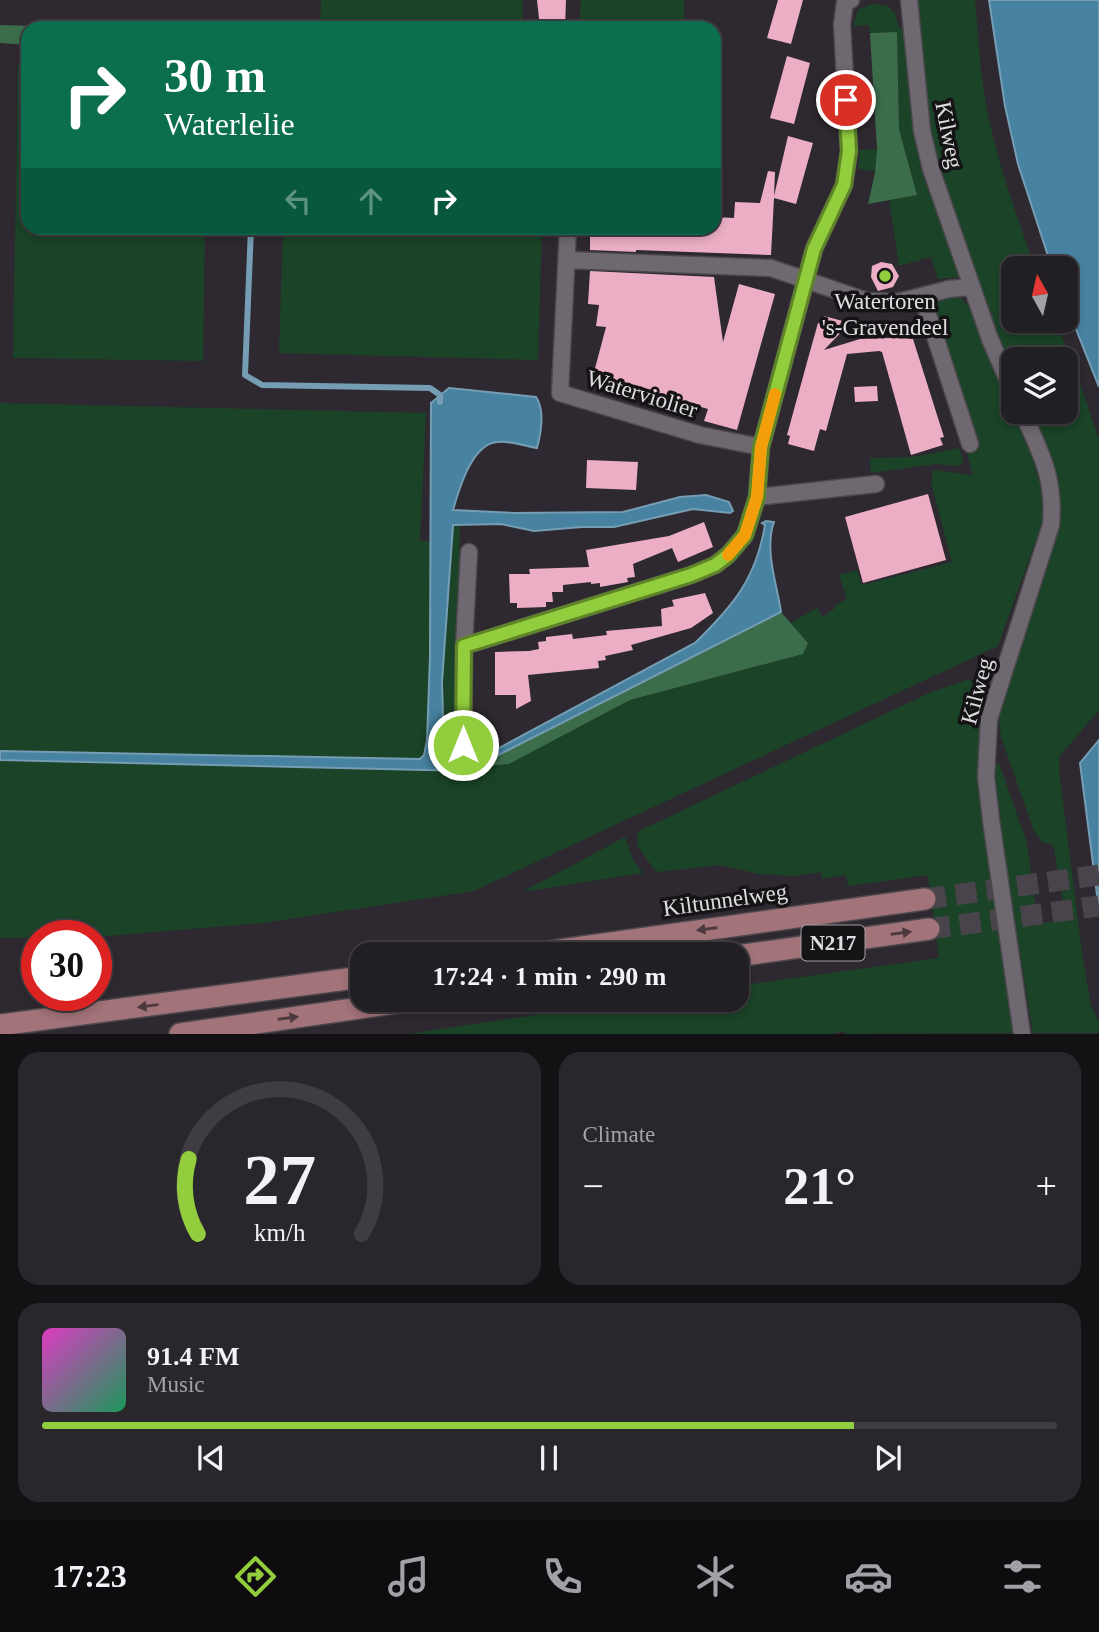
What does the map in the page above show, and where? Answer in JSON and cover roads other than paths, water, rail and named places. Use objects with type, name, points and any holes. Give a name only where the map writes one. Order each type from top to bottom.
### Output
[{"type":"main road","name":"Kiltunnelweg","points":[[618,942],[925,899]]},
{"type":"main road","name":"N217","points":[[749,954],[929,929]]},
{"type":"main road","points":[[0,1025],[350,979]]},
{"type":"main road","points":[[180,1034],[350,1009]]},
{"type":"street","points":[[464,646],[691,575],[715,565],[728,555],[745,535],[757,497],[761,447],[814,249],[844,185],[849,151],[842,24],[845,2],[851,0]]},
{"type":"street","name":"Kilweg","points":[[909,0],[922,131],[931,169],[971,287],[1001,364]]},
{"type":"street","name":"Waterviolier","points":[[568,235],[560,393],[700,435],[761,447]]},
{"type":"street","points":[[567,260],[771,268],[867,301],[898,302],[949,289],[971,287]]},
{"type":"street","points":[[922,296],[970,444]]},
{"type":"street","name":"Kilweg","points":[[1022,1034],[996,863],[986,776],[989,719],[1051,525],[1053,500],[1048,471],[1028,424]]},
{"type":"street","points":[[757,497],[876,484]]},
{"type":"street","points":[[463,745],[469,552]]},
{"type":"water","points":[[989,0],[1099,0],[1099,387],[1078,333],[1078,256],[1048,256],[1018,164],[1005,106]]},
{"type":"water","points":[[449,388],[536,397],[541,415],[537,448],[512,442],[497,442],[480,451],[468,469],[453,510],[514,513],[623,512],[680,497],[706,495],[729,502],[733,511],[730,513],[693,509],[614,527],[534,531],[501,524],[453,525],[442,682],[444,754],[448,761],[462,764],[486,755],[695,643],[721,617],[741,590],[756,561],[765,525],[762,523],[766,521],[774,522],[770,544],[781,612],[467,771],[0,760],[0,751],[420,759],[424,755],[427,740],[430,656],[431,403]]},
{"type":"water","points":[[1099,740],[1099,910],[1080,763]]},
{"type":"waterway","points":[[251,235],[245,375],[262,385],[430,388],[440,395],[440,402]]},
{"type":"tunnel","points":[[925,899],[1099,875]]},
{"type":"tunnel","points":[[929,929],[1099,906]]},
{"type":"place","name":"Watertoren 's-Gravendeel","points":[[885,276]]}]
